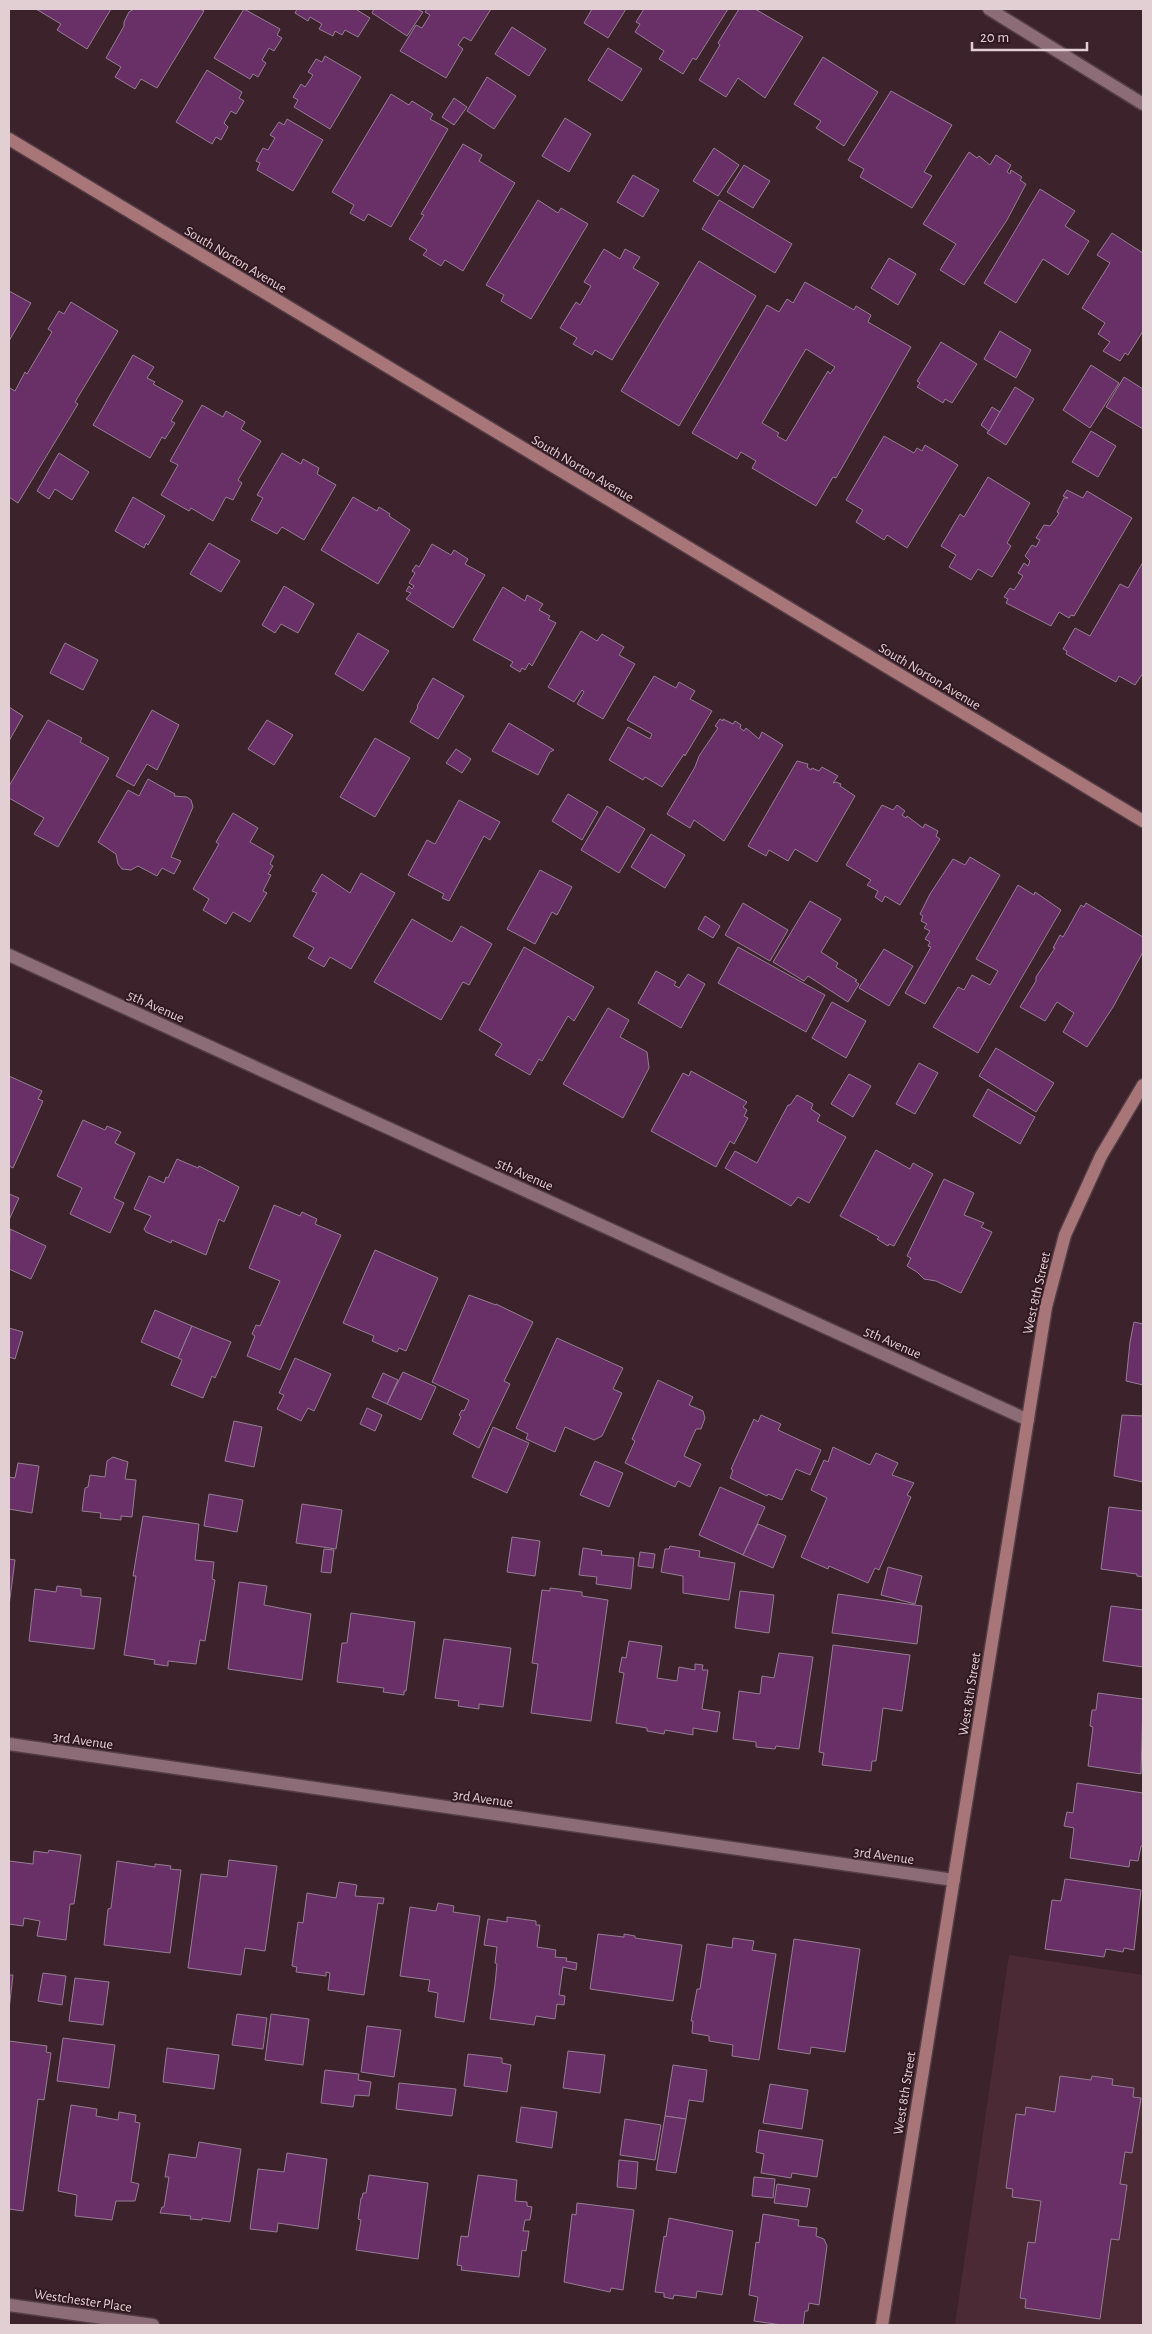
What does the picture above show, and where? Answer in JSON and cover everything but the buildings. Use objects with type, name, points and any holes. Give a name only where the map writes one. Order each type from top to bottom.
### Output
[{"type":"street","points":[[989,9],[1143,104]]},
{"type":"street","name":"South Norton Avenue","points":[[9,139],[1143,821]]},
{"type":"street","name":"5th Avenue","points":[[9,955],[1028,1420]]},
{"type":"street","name":"West 8th Street","points":[[882,2325],[1046,1307],[1065,1234],[1101,1156],[1143,1085]]},
{"type":"street","name":"3rd Avenue","points":[[9,1744],[954,1880]]},
{"type":"street","name":"Westchester Place","points":[[9,2305],[153,2325]]},
{"type":"shaded area","points":[[1009,1955],[1143,1975],[1143,2325],[955,2325]]}]
